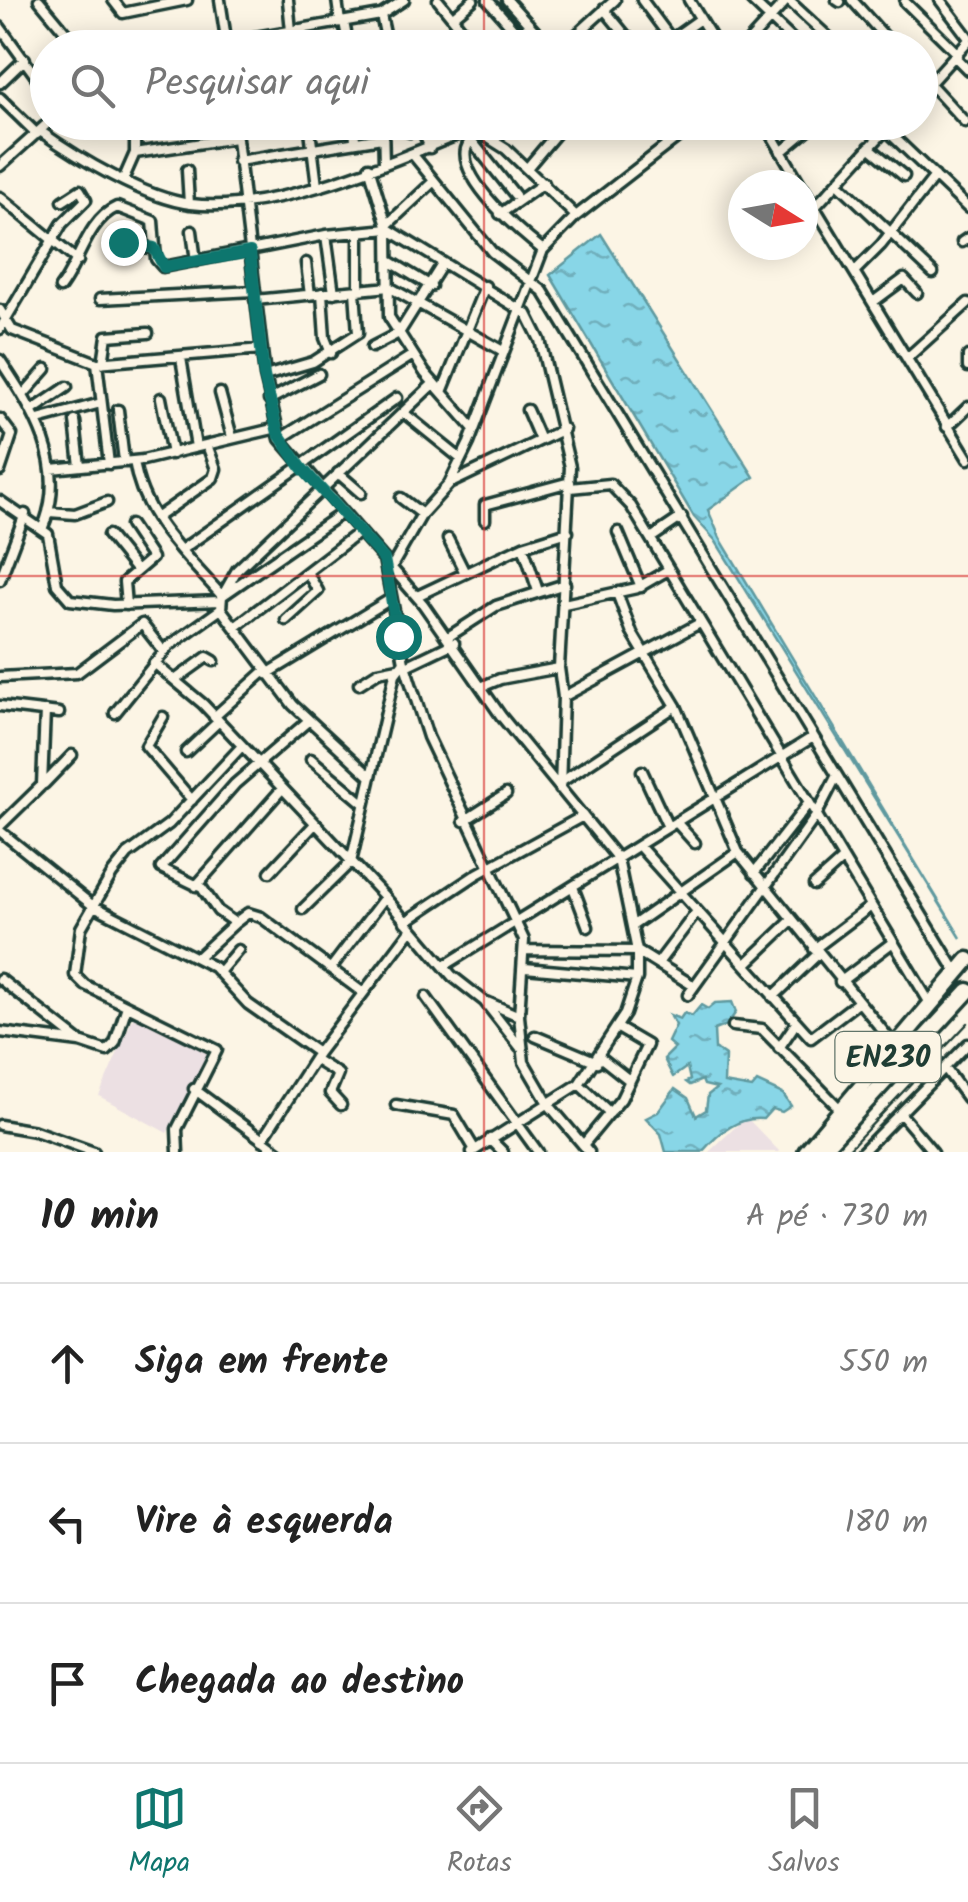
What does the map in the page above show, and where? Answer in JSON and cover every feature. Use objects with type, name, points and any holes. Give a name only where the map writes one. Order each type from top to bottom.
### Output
[{"type":"highway","name":"EN230","points":[[806,1152],[968,960]]},
{"type":"highway","name":"EN230","points":[[820,1152],[968,991]]},
{"type":"street","points":[[39,0],[64,30]]},
{"type":"street","points":[[113,0],[123,13],[188,0]]},
{"type":"street","points":[[220,0],[225,30]]},
{"type":"street","points":[[288,0],[294,30],[380,15],[404,0]]},
{"type":"street","points":[[338,0],[344,30]]},
{"type":"street","points":[[438,0],[462,30]]},
{"type":"street","points":[[453,17],[472,0]]},
{"type":"street","points":[[488,0],[514,30]]},
{"type":"street","points":[[507,0],[534,30]]},
{"type":"street","points":[[581,30],[615,0]]},
{"type":"street","points":[[642,0],[664,30]]},
{"type":"street","points":[[689,0],[707,30]]},
{"type":"street","points":[[750,0],[782,30]]},
{"type":"street","points":[[852,0],[879,30]]},
{"type":"street","points":[[938,76],[968,39],[940,0]]},
{"type":"street","points":[[759,30],[784,1],[819,30]]},
{"type":"street","points":[[904,2],[931,30]]},
{"type":"street","points":[[604,9],[622,30]]},
{"type":"street","points":[[380,15],[385,30]]},
{"type":"street","points":[[684,30],[700,19]]},
{"type":"street","points":[[0,27],[30,67]]},
{"type":"street","points":[[938,37],[968,70]]},
{"type":"street","points":[[0,83],[25,59]]},
{"type":"street","points":[[0,98],[30,125]]},
{"type":"street","points":[[938,98],[965,122]]},
{"type":"street","points":[[0,166],[30,139]]},
{"type":"street","points":[[51,140],[93,165],[189,204],[244,203],[317,186],[414,156],[449,140]]},
{"type":"street","points":[[124,178],[135,154],[135,140]]},
{"type":"street","points":[[135,154],[223,140]]},
{"type":"street","points":[[236,140],[264,376],[280,439],[417,596],[481,688],[618,859],[637,952],[637,978],[618,1028],[579,1084],[549,1105],[473,1151],[454,1115],[396,1105]]},
{"type":"street","points":[[310,140],[317,186]]},
{"type":"street","points":[[238,162],[368,140]]},
{"type":"street","points":[[382,140],[384,164]]},
{"type":"street","points":[[426,140],[430,148]]},
{"type":"street","points":[[469,140],[468,164],[500,214],[543,250]]},
{"type":"street","points":[[476,140],[515,195]]},
{"type":"street","points":[[495,140],[576,216]]},
{"type":"street","points":[[528,167],[551,140]]},
{"type":"street","points":[[663,140],[666,144]]},
{"type":"street","points":[[392,568],[422,514],[449,484],[461,459],[520,308],[529,295],[530,280],[543,250],[576,216],[672,140]]},
{"type":"street","points":[[774,140],[792,170]]},
{"type":"street","points":[[781,152],[795,140]]},
{"type":"street","points":[[818,203],[877,140]]},
{"type":"street","points":[[897,140],[968,208]]},
{"type":"street","points":[[869,148],[904,176]]},
{"type":"street","points":[[414,156],[492,252],[543,292],[957,973]]},
{"type":"street","points":[[370,167],[388,227],[389,317],[434,383],[474,429]]},
{"type":"street","points":[[188,170],[189,204]]},
{"type":"street","points":[[854,271],[935,176]]},
{"type":"street","points":[[60,288],[98,222],[117,207],[153,221],[154,248],[160,266],[388,227],[433,182]]},
{"type":"street","points":[[500,214],[544,182]]},
{"type":"street","points":[[838,183],[933,273]]},
{"type":"street","points":[[2,325],[62,224],[86,200],[78,190],[63,202]]},
{"type":"street","points":[[0,197],[78,261]]},
{"type":"street","points":[[0,213],[10,207]]},
{"type":"street","points":[[818,213],[968,459]]},
{"type":"street","points":[[388,227],[520,308],[536,327],[564,429],[570,485],[559,668],[563,697],[560,785]]},
{"type":"street","points":[[192,231],[196,261]]},
{"type":"street","points":[[264,376],[331,352],[360,331],[359,232]]},
{"type":"street","points":[[326,235],[334,293]]},
{"type":"street","points":[[123,242],[154,248]]},
{"type":"street","points":[[391,262],[430,286]]},
{"type":"street","points":[[306,263],[310,295]]},
{"type":"street","points":[[372,348],[399,333],[443,263]]},
{"type":"street","points":[[873,302],[904,280],[918,293]]},
{"type":"street","points":[[100,299],[310,295],[390,286],[503,352]]},
{"type":"street","points":[[442,392],[485,286]]},
{"type":"street","points":[[322,294],[325,338],[331,352]]},
{"type":"street","points":[[907,358],[968,303]]},
{"type":"street","points":[[0,310],[2,325]]},
{"type":"street","points":[[2,325],[100,363],[262,349]]},
{"type":"street","points":[[110,464],[100,363],[108,335],[148,333]]},
{"type":"street","points":[[280,439],[413,354]]},
{"type":"street","points":[[968,356],[968,367]]},
{"type":"street","points":[[181,358],[196,447]]},
{"type":"street","points":[[0,360],[34,410],[51,469],[49,512],[42,527]]},
{"type":"street","points":[[23,395],[46,369]]},
{"type":"street","points":[[270,400],[319,374]]},
{"type":"street","points":[[222,600],[230,577],[434,383]]},
{"type":"street","points":[[34,410],[66,388]]},
{"type":"street","points":[[220,393],[232,438]]},
{"type":"street","points":[[161,398],[172,454]]},
{"type":"street","points":[[181,550],[397,398]]},
{"type":"street","points":[[38,420],[101,402]]},
{"type":"street","points":[[947,427],[968,407]]},
{"type":"street","points":[[118,410],[130,461],[156,518],[222,600],[266,672],[308,721],[371,777]]},
{"type":"street","points":[[527,410],[540,440]]},
{"type":"street","points":[[404,413],[461,459]]},
{"type":"street","points":[[0,419],[12,435],[0,472]]},
{"type":"street","points":[[75,421],[80,466]]},
{"type":"street","points":[[51,469],[172,454],[276,428]]},
{"type":"street","points":[[449,484],[564,429]]},
{"type":"street","points":[[156,518],[213,478],[216,464],[207,445]]},
{"type":"street","points":[[338,474],[360,492]]},
{"type":"street","points":[[485,520],[485,505],[570,485],[616,486],[932,1005]]},
{"type":"street","points":[[401,498],[422,514]]},
{"type":"street","points":[[0,501],[42,527],[52,542],[55,575],[64,596],[84,603],[126,605],[222,600]]},
{"type":"street","points":[[49,512],[75,514],[107,502]]},
{"type":"street","points":[[115,712],[164,652],[222,600],[342,513]]},
{"type":"street","points":[[0,580],[25,514]]},
{"type":"street","points":[[651,538],[682,517]]},
{"type":"street","points":[[126,605],[122,588],[152,555],[130,526]]},
{"type":"street","points":[[235,627],[359,532]]},
{"type":"street","points":[[417,596],[523,546],[568,532]]},
{"type":"street","points":[[618,532],[641,586]]},
{"type":"street","points":[[108,535],[136,570]]},
{"type":"street","points":[[448,539],[466,573]]},
{"type":"street","points":[[523,546],[538,591]]},
{"type":"street","points":[[384,559],[402,665],[428,737],[464,821],[518,922],[524,950],[520,1016],[524,1062],[549,1105],[586,1149],[647,1044],[618,1028]]},
{"type":"street","points":[[564,604],[641,586],[668,570]]},
{"type":"street","points":[[286,620],[318,591],[306,572]]},
{"type":"street","points":[[359,684],[451,640],[496,606],[565,584]]},
{"type":"street","points":[[617,593],[676,706],[738,852],[896,1048]]},
{"type":"street","points":[[186,752],[266,672],[389,600]]},
{"type":"street","points":[[563,697],[700,623]]},
{"type":"street","points":[[0,677],[77,673],[142,624],[164,652]]},
{"type":"street","points":[[175,680],[208,657],[214,661]]},
{"type":"street","points":[[154,663],[258,762],[444,966],[484,1001],[520,1047]]},
{"type":"street","points":[[303,908],[350,862],[362,802],[402,665]]},
{"type":"street","points":[[481,688],[500,679],[559,668]]},
{"type":"street","points":[[0,706],[59,712]]},
{"type":"street","points":[[560,785],[676,706]]},
{"type":"street","points":[[42,785],[45,711]]},
{"type":"street","points":[[162,717],[146,746],[192,800]]},
{"type":"street","points":[[235,923],[196,886],[164,870],[161,864],[258,762],[308,721]]},
{"type":"street","points":[[444,966],[812,737]]},
{"type":"street","points":[[192,1152],[179,1149],[177,1129],[216,1048],[86,986],[75,975],[76,941],[92,905],[128,854],[192,800],[242,746]]},
{"type":"street","points":[[72,755],[0,828],[92,905],[220,972],[248,1004],[338,1074],[330,1093],[341,1105]]},
{"type":"street","points":[[311,759],[362,802]]},
{"type":"street","points":[[642,772],[672,825],[695,843]]},
{"type":"street","points":[[688,995],[816,816],[836,777]]},
{"type":"street","points":[[196,886],[282,789]]},
{"type":"street","points":[[464,821],[506,794]]},
{"type":"street","points":[[754,873],[808,804]]},
{"type":"street","points":[[262,1140],[408,926],[490,868],[583,816]]},
{"type":"street","points":[[270,872],[315,824]]},
{"type":"street","points":[[640,846],[676,892],[747,963],[812,1038],[857,1003]]},
{"type":"street","points":[[632,926],[738,852]]},
{"type":"street","points":[[814,886],[842,860]]},
{"type":"street","points":[[573,887],[588,927]]},
{"type":"street","points":[[331,968],[384,897]]},
{"type":"street","points":[[773,997],[816,952],[871,906]]},
{"type":"street","points":[[197,958],[248,914],[261,917],[362,992]]},
{"type":"street","points":[[658,963],[696,914]]},
{"type":"street","points":[[747,963],[791,921]]},
{"type":"street","points":[[840,982],[894,942]]},
{"type":"street","points":[[220,972],[238,950]]},
{"type":"street","points":[[524,950],[637,952],[694,986]]},
{"type":"street","points":[[524,968],[637,978]]},
{"type":"street","points":[[0,979],[80,1042]]},
{"type":"street","points":[[426,996],[538,1152]]},
{"type":"street","points":[[484,1001],[520,1016]]},
{"type":"street","points":[[0,1032],[80,1042],[110,1050],[127,1006]]},
{"type":"street","points":[[779,1048],[796,1022]]},
{"type":"street","points":[[733,1026],[756,1026],[843,1112]]},
{"type":"street","points":[[535,1036],[598,1059],[629,1080]]},
{"type":"street","points":[[862,1152],[968,1044]]},
{"type":"street","points":[[945,1068],[967,1098]]},
{"type":"street","points":[[579,1084],[610,1113]]},
{"type":"street","points":[[194,1089],[279,1152]]},
{"type":"street","points":[[900,1114],[933,1152]]},
{"type":"street","points":[[0,1125],[94,1152]]},
{"type":"street","points":[[490,1139],[503,1152]]},
{"type":"shaded area","points":[[134,1015],[214,1053],[167,1133],[99,1096]]},
{"type":"shaded area","points":[[746,1117],[780,1152],[709,1152]]},
{"type":"water","points":[[601,234],[754,477],[708,510],[720,538],[961,938],[715,540],[694,517],[550,275]]},
{"type":"water","points":[[732,1002],[736,1012],[727,1025],[714,1030],[715,1049],[725,1056],[724,1083],[752,1088],[757,1082],[783,1094],[791,1106],[782,1112],[772,1109],[763,1119],[737,1123],[702,1152],[666,1152],[661,1134],[646,1118],[658,1112],[675,1089],[688,1098],[696,1116],[706,1110],[708,1095],[717,1088],[704,1085],[702,1080],[690,1085],[686,1082],[690,1080],[687,1067],[673,1077],[664,1059],[675,1048],[668,1042],[676,1025],[670,1015],[680,1019],[684,1013],[692,1016],[701,1005],[708,1009],[715,1003]]},
{"type":"railway","points":[[846,1152],[968,1023]]},
{"type":"route","points":[[123,242],[154,248],[158,264],[164,267],[250,252],[264,376],[280,439],[384,559],[398,636]]}]
